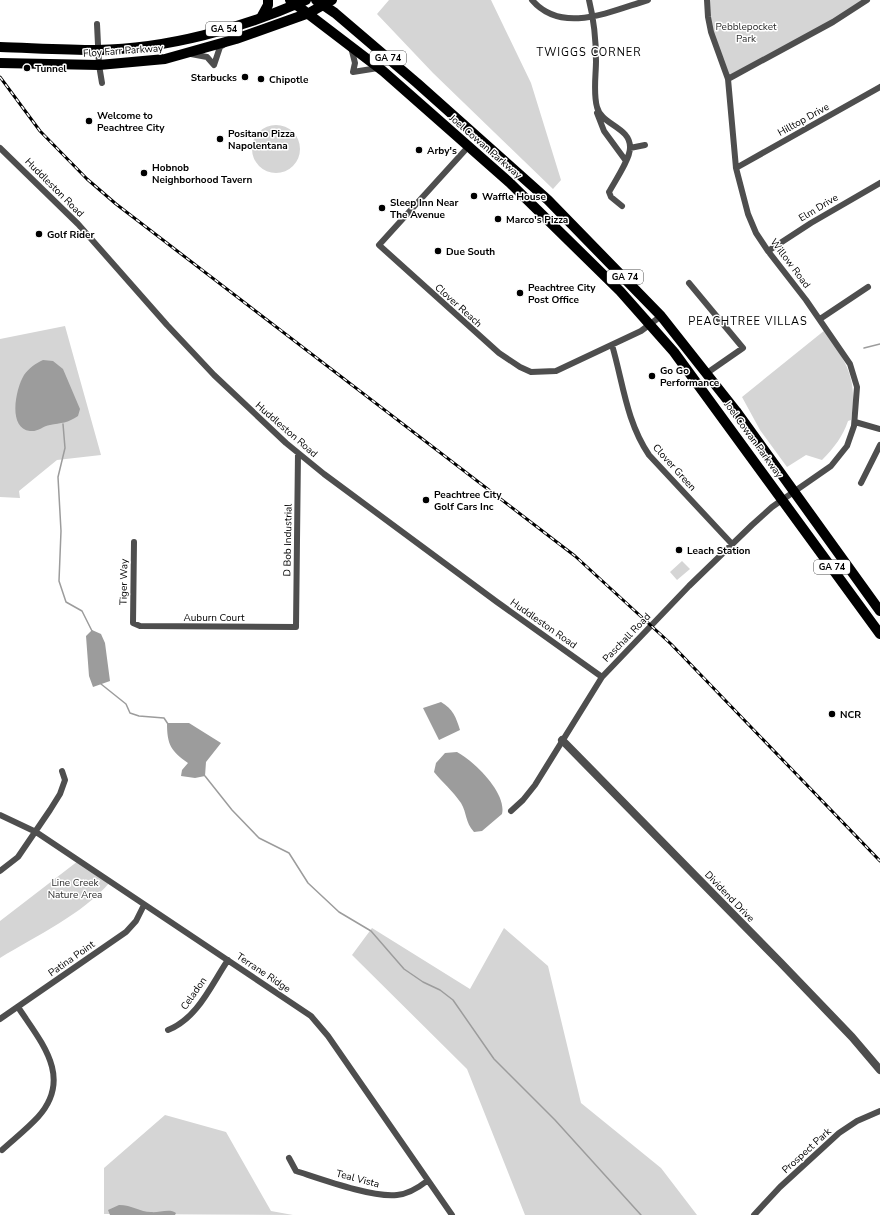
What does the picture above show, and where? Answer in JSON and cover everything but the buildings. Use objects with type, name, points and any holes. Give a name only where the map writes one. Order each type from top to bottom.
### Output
[{"type":"main road","points":[[262,16],[268,5],[268,0]]},
{"type":"main road","name":"Floy Farr Parkway","points":[[2,47],[98,50],[149,45],[185,39],[228,28],[262,16],[294,2],[306,0]]},
{"type":"main road","name":"Floy Farr Parkway","points":[[0,64],[99,65],[154,61],[187,54],[229,42],[309,13],[319,3],[332,0]]},
{"type":"main road","points":[[339,0],[338,6],[341,19]]},
{"type":"main road","name":"Joel Cowan Parkway","points":[[294,2],[378,68],[468,147],[538,210],[620,291],[647,327],[674,352],[880,634]]},
{"type":"main road","name":"Joel Cowan Parkway","points":[[319,3],[341,19],[478,136],[548,200],[662,316],[707,373],[880,611]]},
{"type":"street","points":[[532,0],[542,10],[556,17],[571,19],[592,16],[648,0]]},
{"type":"street","points":[[589,0],[595,46],[597,107],[604,131],[626,161]]},
{"type":"street","name":"Willow Road","points":[[707,0],[709,25],[728,79],[736,168],[748,214],[756,233],[768,251],[820,318],[846,358],[853,371],[857,386],[855,422],[847,446],[831,466],[783,500]]},
{"type":"street","points":[[728,79],[833,22],[867,0]]},
{"type":"street","points":[[97,24],[99,65],[102,83]]},
{"type":"street","points":[[187,54],[207,57],[214,65],[220,47],[229,42]]},
{"type":"street","points":[[350,45],[355,63],[353,72],[378,68]]},
{"type":"street","name":"Hilltop Drive","points":[[736,168],[880,87]]},
{"type":"street","points":[[597,107],[605,119],[627,136],[630,148],[626,161],[609,192],[612,198],[622,206]]},
{"type":"street","points":[[630,148],[645,145]]},
{"type":"street","name":"Clover Reach","points":[[468,147],[379,245],[478,336],[503,357],[520,367],[539,373],[556,371],[647,327],[662,316]]},
{"type":"street","points":[[0,158],[2,150]]},
{"type":"street","name":"Huddleston Road","points":[[2,150],[78,224],[167,325],[219,380],[298,453],[497,602],[602,677]]},
{"type":"street","name":"Elm Drive","points":[[768,251],[811,223],[880,183]]},
{"type":"street","points":[[689,283],[743,348],[707,373]]},
{"type":"street","points":[[820,318],[868,287]]},
{"type":"street","name":"Clover Green","points":[[612,344],[632,424],[642,444],[649,455],[732,544]]},
{"type":"street","points":[[855,422],[880,429]]},
{"type":"street","points":[[861,483],[880,445]]},
{"type":"street","name":"D Bob Industrial","points":[[296,628],[298,453]]},
{"type":"street","name":"Paschall Road","points":[[512,811],[523,800],[535,784],[602,677],[732,544],[783,500]]},
{"type":"street","name":"Tiger Way","points":[[133,623],[134,542]]},
{"type":"street","name":"Auburn Court","points":[[133,623],[140,626],[296,628]]},
{"type":"street","name":"Dividend Drive","points":[[562,740],[780,962],[857,1043],[880,1070]]},
{"type":"street","points":[[0,871],[18,857],[60,794],[65,780],[62,771]]},
{"type":"street","name":"Terrane Ridge","points":[[0,815],[36,832],[228,960],[316,1021],[452,1215]]},
{"type":"street","name":"Patina Point","points":[[0,1019],[126,932],[136,921],[144,905]]},
{"type":"street","name":"Celadon","points":[[168,1030],[183,1023],[192,1014],[228,960]]},
{"type":"street","points":[[2,1150],[38,1117],[47,1104],[53,1084],[52,1068],[47,1050],[18,1007]]},
{"type":"street","name":"Prospect Park","points":[[754,1215],[780,1187],[839,1133],[857,1121],[880,1111]]},
{"type":"street","name":"Teal Vista","points":[[289,1158],[296,1171],[381,1195],[407,1193],[420,1187],[427,1181]]},
{"type":"green space","points":[[389,0],[491,0],[531,83],[561,180],[553,189],[433,73],[377,14]]},
{"type":"green space","name":"Pebblepocket Park","points":[[709,0],[867,0],[728,79],[708,21]]},
{"type":"green space","points":[[276,125],[285,127],[293,132],[298,140],[300,149],[298,158],[293,166],[285,171],[276,173],[267,171],[259,166],[254,158],[252,149],[254,140],[259,132],[267,127]]},
{"type":"green space","points":[[65,326],[101,455],[57,460],[19,491],[20,498],[0,497],[0,339]]},
{"type":"green space","points":[[825,330],[845,363],[852,382],[853,405],[851,420],[848,421],[838,442],[822,460],[806,455],[787,467],[760,430],[742,397]]},
{"type":"green space","points":[[682,561],[690,569],[677,580],[670,572]]},
{"type":"green space","name":"Line Creek Nature Area","points":[[78,861],[110,882],[99,894],[73,914],[44,933],[0,958],[0,921]]},
{"type":"green space","points":[[372,928],[470,989],[504,928],[548,966],[581,1103],[661,1168],[697,1215],[525,1215],[467,1069],[352,955]]},
{"type":"green space","points":[[165,1115],[226,1132],[271,1211],[293,1215],[104,1214],[104,1168]]},
{"type":"shaded area","points":[[43,360],[53,361],[63,369],[80,409],[78,416],[71,420],[47,426],[36,431],[30,431],[23,428],[18,423],[15,407],[16,398],[24,375],[33,366]]},
{"type":"shaded area","points":[[92,630],[101,634],[105,643],[110,681],[93,687],[89,676],[86,636]]},
{"type":"shaded area","points":[[441,702],[454,714],[460,730],[439,740],[423,708]]},
{"type":"shaded area","points":[[167,723],[189,723],[221,743],[206,762],[205,776],[195,778],[181,776],[182,770],[188,763],[171,747],[168,737]]},
{"type":"shaded area","points":[[457,752],[464,756],[488,778],[499,797],[502,806],[502,814],[482,831],[474,832],[469,825],[461,803],[434,772],[436,763],[445,753]]},
{"type":"shaded area","points":[[119,1205],[128,1206],[147,1212],[171,1211],[176,1213],[175,1215],[110,1215],[108,1210]]},
{"type":"waterway","points":[[864,348],[880,344]]},
{"type":"waterway","points":[[63,424],[65,448],[58,477],[61,531],[59,581],[66,602],[82,611],[92,631]]},
{"type":"waterway","points":[[101,684],[126,704],[130,713],[139,716],[164,718],[168,724]]},
{"type":"waterway","points":[[205,776],[232,810],[259,838],[289,853],[308,883],[339,912],[371,931],[404,969],[423,982],[440,990],[453,1000],[494,1059],[555,1120],[641,1215]]},
{"type":"railway","points":[[0,77],[40,131],[87,179],[116,204],[575,556],[671,644],[880,861]]},
{"type":"place","name":"Tunnel","points":[[27,68]]},
{"type":"place","name":"Starbucks","points":[[245,77]]},
{"type":"place","name":"Chipotle","points":[[261,79]]},
{"type":"place","name":"Welcome to Peachtree City","points":[[89,121]]},
{"type":"place","name":"Positano Pizza Napolentana","points":[[220,139]]},
{"type":"place","name":"Arby's","points":[[419,150]]},
{"type":"place","name":"Hobnob Neighborhood Tavern","points":[[144,173]]},
{"type":"place","name":"Waffle House","points":[[474,196]]},
{"type":"place","name":"Sleep Inn Near The Avenue","points":[[382,208]]},
{"type":"place","name":"Marco's Pizza","points":[[498,219]]},
{"type":"place","name":"Golf Rider","points":[[39,234]]},
{"type":"place","name":"Due South","points":[[438,251]]},
{"type":"place","name":"Peachtree City Post Office","points":[[520,293]]},
{"type":"place","name":"Go Go Performance","points":[[652,376]]},
{"type":"place","name":"Peachtree City Golf Cars Inc","points":[[426,500]]},
{"type":"place","name":"Leach Station","points":[[679,550]]},
{"type":"place","name":"NCR","points":[[832,714]]},
{"type":"district","name":"TWIGGS CORNER","points":[[589,52]]},
{"type":"district","name":"PEACHTREE VILLAS","points":[[748,321]]}]
